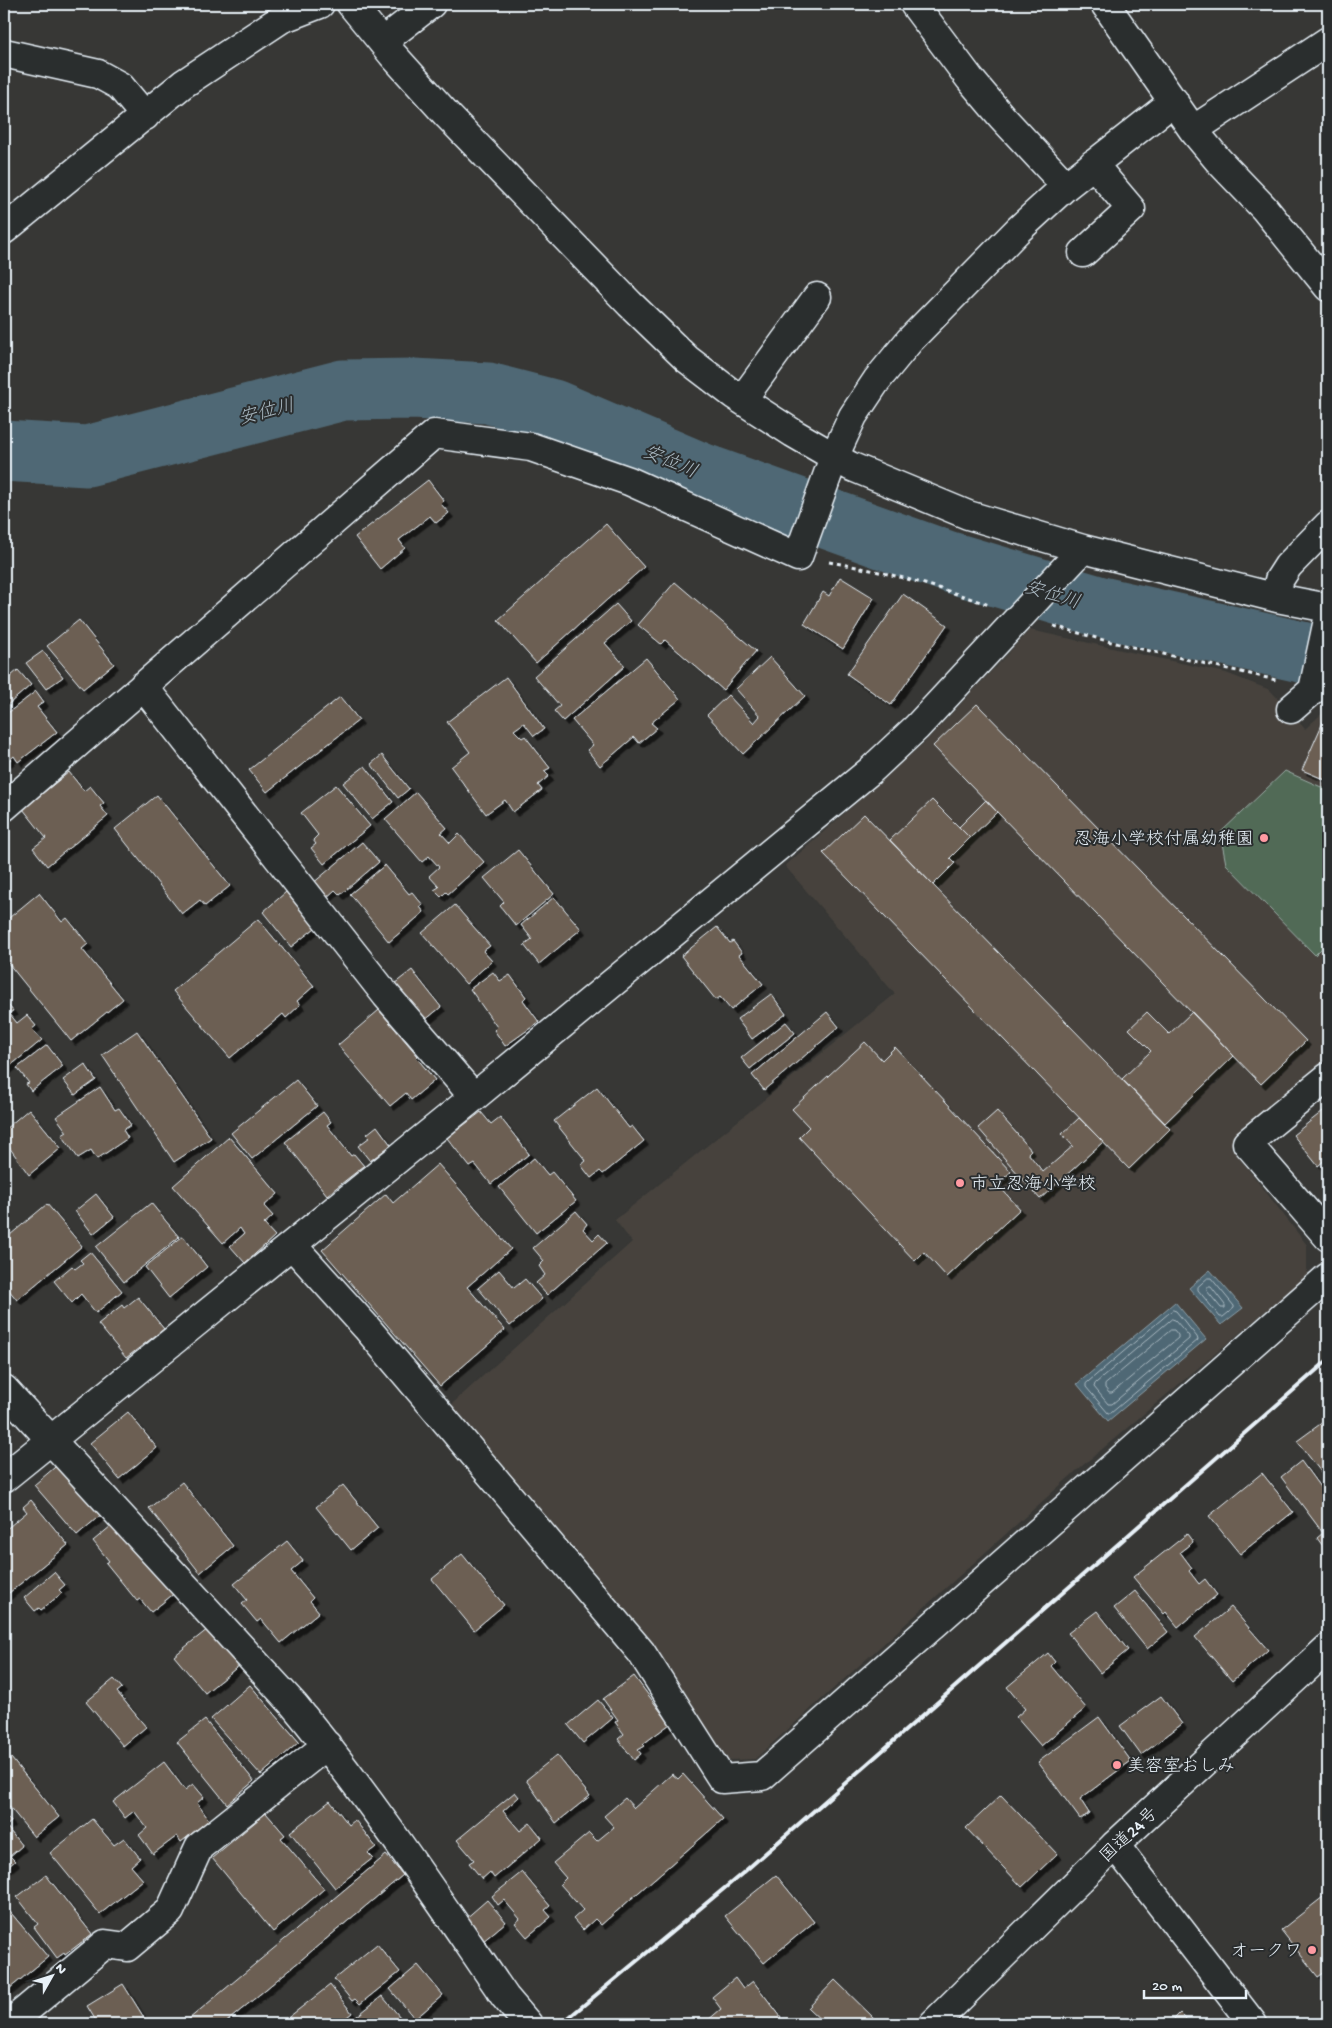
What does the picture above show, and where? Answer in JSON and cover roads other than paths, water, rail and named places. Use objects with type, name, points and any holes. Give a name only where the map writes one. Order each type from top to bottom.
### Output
[{"type":"main road","points":[[4,230],[184,84],[281,19],[320,4]]},
{"type":"main road","points":[[352,4],[382,42],[448,116],[630,304],[687,359],[831,466],[850,466],[1074,558],[1277,598],[1328,618],[1314,687],[1291,709]]},
{"type":"main road","points":[[382,42],[431,4]]},
{"type":"main road","points":[[914,4],[1002,117],[1066,186]]},
{"type":"main road","points":[[1105,4],[1193,130],[1218,160],[1264,208],[1328,287]]},
{"type":"main road","points":[[1193,130],[1328,41]]},
{"type":"main road","points":[[4,53],[98,74],[120,86],[145,116]]},
{"type":"main road","points":[[4,807],[434,434],[531,448],[629,481],[802,546],[831,466],[853,416],[877,380],[910,340],[1018,230],[1066,186],[1174,102]]},
{"type":"main road","points":[[1083,254],[1131,209],[1093,164]]},
{"type":"main road","points":[[742,400],[817,297]]},
{"type":"main road","points":[[1277,598],[1279,580],[1288,566],[1328,525]]},
{"type":"main road","points":[[4,1478],[474,1097],[870,771],[917,727],[1074,558]]},
{"type":"main road","points":[[144,686],[386,995],[474,1097]]},
{"type":"main road","points":[[1328,1076],[1247,1143],[1328,1237]]},
{"type":"main road","points":[[292,1245],[366,1327],[641,1652],[722,1779],[762,1776],[1328,1277]]},
{"type":"main road","points":[[4,1389],[294,1705],[367,1796],[505,1997],[528,2024]]},
{"type":"main road","name":"国道24号","points":[[934,2024],[1115,1845],[1328,1648]]},
{"type":"main road","points":[[9,2024],[105,1944],[127,1947],[170,1911],[199,1848],[327,1745]]},
{"type":"main road","points":[[1115,1845],[1253,2024]]},
{"type":"water","points":[[1210,1270],[1243,1308],[1221,1325],[1189,1288]]},
{"type":"water","points":[[1175,1302],[1206,1339],[1108,1421],[1077,1384]]},
{"type":"waterway","name":"安位川","points":[[4,451],[87,456],[343,390],[414,389],[488,393],[553,410],[703,474],[946,561],[1101,607],[1328,658]]},
{"type":"railway","points":[[561,2024],[744,1872],[1328,1360]]},
{"type":"place","name":"忍海小学校付属幼稚園","points":[[1264,838]]},
{"type":"place","name":"市立忍海小学校","points":[[960,1183]]},
{"type":"place","name":"美容室おしみ","points":[[1117,1765]]},
{"type":"place","name":"オークワ","points":[[1312,1950]]}]
